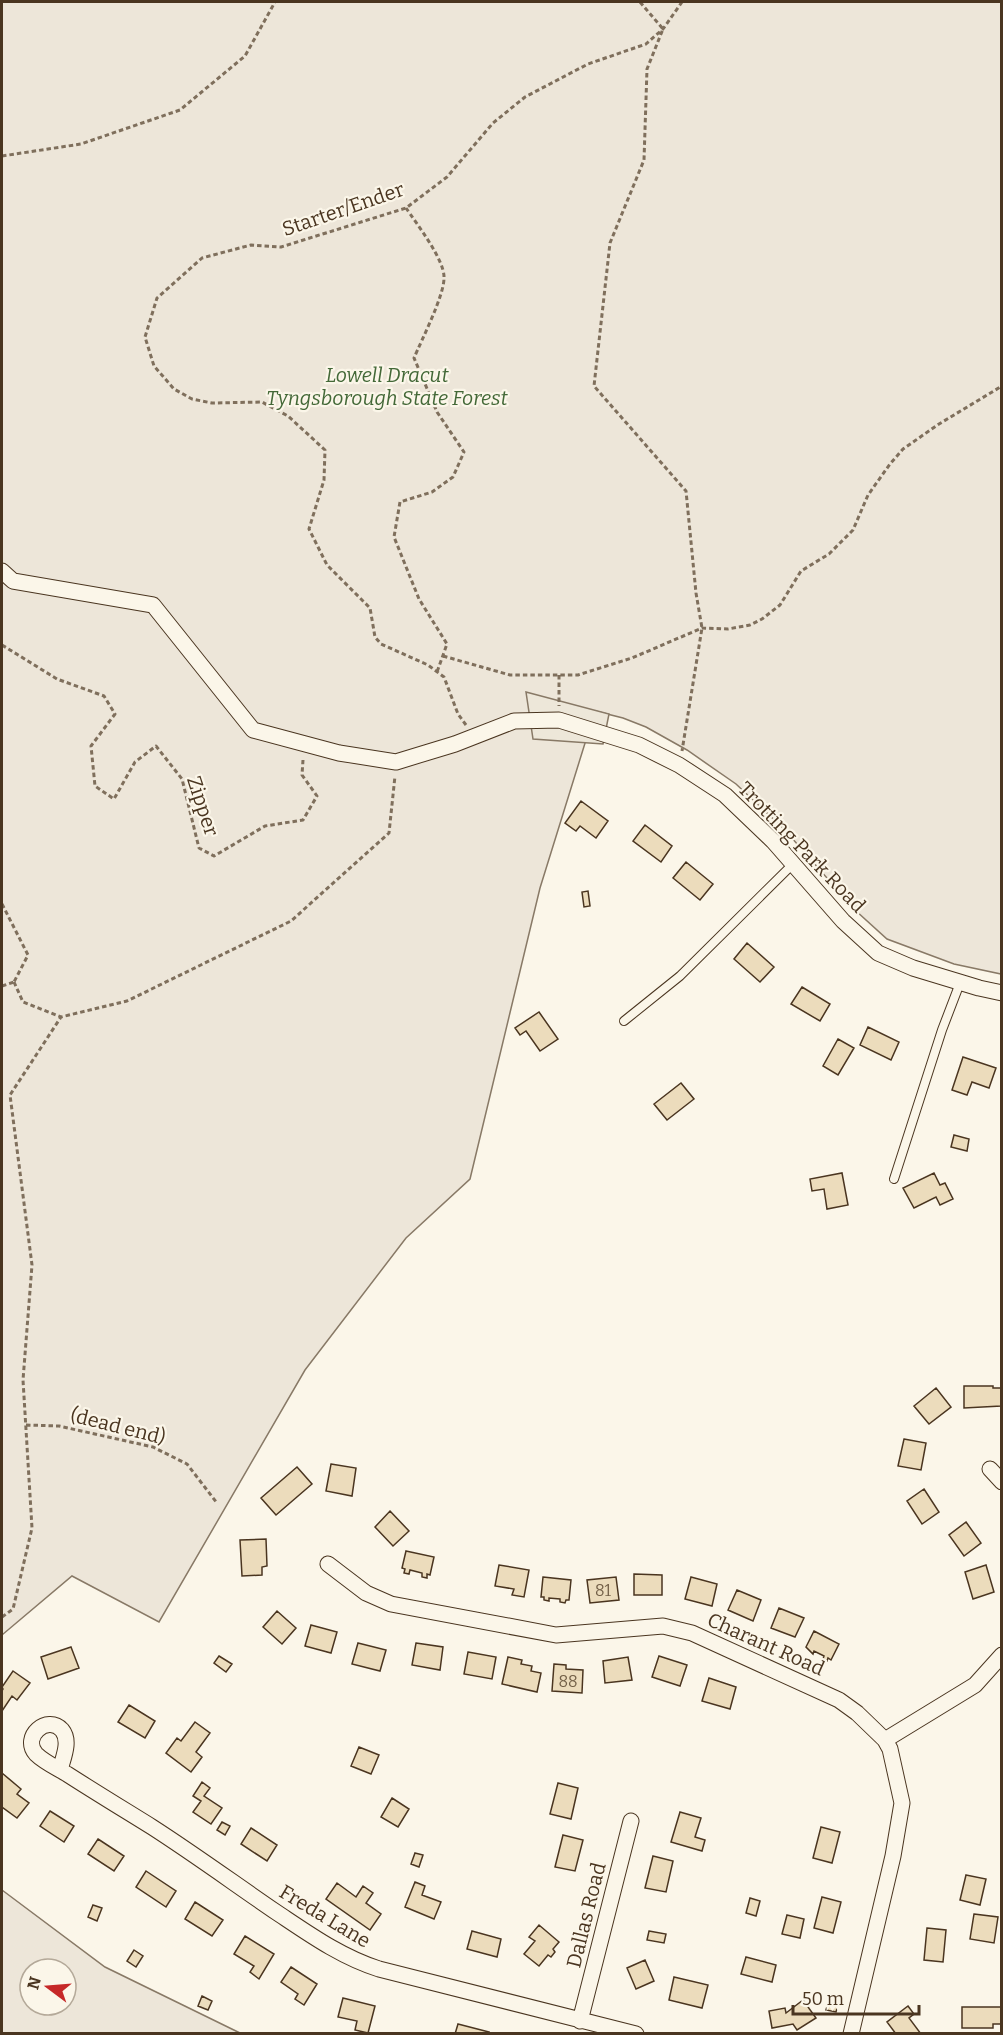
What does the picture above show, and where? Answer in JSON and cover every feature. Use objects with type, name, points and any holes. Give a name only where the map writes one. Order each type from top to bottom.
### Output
[{"type":"street","name":"Trotting Park Road","points":[[2,571],[13,580],[153,605],[253,730],[339,753],[396,762],[514,722],[559,720],[639,745],[679,765],[725,795],[773,841],[843,921],[878,953],[913,968],[1002,993]]},
{"type":"street","points":[[990,1469],[1002,1482]]},
{"type":"street","name":"Charant Road","points":[[328,1564],[366,1593],[391,1604],[556,1635],[663,1626],[692,1633],[839,1700],[857,1713],[885,1740],[890,1749],[902,1803],[893,1856],[851,2034]]},
{"type":"street","points":[[885,1740],[975,1685],[1002,1655]]},
{"type":"street","name":"Freda Lane","points":[[60,1770],[153,1828],[314,1938],[345,1956],[379,1969],[636,2034]]},
{"type":"street","name":"Dallas Road","points":[[580,2021],[631,1821]]},
{"type":"lane","points":[[624,1021],[680,976],[793,864]]},
{"type":"lane","points":[[894,1179],[960,982]]},
{"type":"path","points":[[2,156],[81,144],[180,110],[245,56],[275,2]]},
{"type":"path","points":[[640,2],[663,29],[647,69],[644,160],[610,243],[594,386],[686,491],[696,593],[702,628],[679,765]]},
{"type":"path","name":"Starter/Ender","points":[[437,672],[428,665],[381,644],[375,637],[370,608],[327,565],[322,556],[309,529],[324,480],[325,450],[288,416],[262,402],[212,403],[192,399],[174,388],[154,366],[145,337],[157,298],[202,258],[251,246],[281,247],[406,208],[447,177],[493,123],[525,97],[588,64],[645,44],[663,29],[682,2]]},
{"type":"path","points":[[406,208],[436,253],[444,278],[436,306],[414,357],[437,412],[464,452],[453,477],[432,492],[400,502],[394,537],[420,599],[447,644],[437,672],[444,677],[458,714],[474,736]]},
{"type":"path","points":[[443,656],[510,675],[578,675],[632,658],[702,628],[728,629],[750,625],[780,605],[797,576],[829,554],[853,530],[868,495],[903,449],[1002,386]]},
{"type":"path","name":"Zipper","points":[[2,645],[57,678],[104,696],[115,714],[91,746],[95,786],[114,799],[135,762],[156,747],[182,779],[199,848],[214,856],[265,826],[303,820],[317,796],[302,775],[305,744]]},
{"type":"path","points":[[559,675],[559,720]]},
{"type":"path","points":[[14,982],[23,1002],[61,1017],[127,1001],[291,921],[389,833],[396,762]]},
{"type":"path","points":[[2,904],[28,955],[14,982],[2,986]]},
{"type":"path","points":[[2,1617],[14,1609],[32,1528],[23,1380],[32,1265],[10,1095],[61,1017]]},
{"type":"path","name":"(dead end)","points":[[26,1425],[59,1426],[153,1447],[187,1464],[217,1503]]},
{"type":"green space","name":"Lowell Dracut Tyngsborough State Forest","points":[[2,2],[1001,2],[1001,974],[954,964],[887,939],[855,910],[784,829],[736,784],[687,750],[646,727],[595,711],[540,888],[470,1179],[406,1238],[305,1370],[159,1622],[72,1576],[2,1635]]},
{"type":"green space","points":[[2,1890],[105,1967],[240,2033],[2,2033]]},
{"type":"shaded area","points":[[526,692],[609,714],[603,744],[533,739]]},
{"type":"building","points":[[581,801],[608,821],[596,838],[580,826],[576,831],[565,823]]},
{"type":"building","points":[[645,825],[672,846],[661,862],[633,841]]},
{"type":"building","points":[[686,862],[713,884],[700,900],[673,878]]},
{"type":"building","points":[[588,891],[590,906],[584,907],[582,892]]},
{"type":"building","points":[[747,943],[774,967],[760,982],[734,959]]},
{"type":"building","points":[[802,987],[830,1004],[820,1021],[791,1004]]},
{"type":"building","points":[[539,1012],[558,1039],[540,1051],[526,1031],[520,1035],[515,1028]]},
{"type":"building","points":[[868,1027],[899,1042],[891,1060],[860,1045]]},
{"type":"building","points":[[838,1039],[854,1048],[838,1075],[823,1066]]},
{"type":"building","points":[[963,1057],[996,1068],[989,1088],[972,1082],[967,1095],[952,1090]]},
{"type":"building","points":[[681,1083],[694,1099],[667,1120],[654,1104]]},
{"type":"building","points":[[954,1135],[969,1139],[967,1151],[951,1147]]},
{"type":"building","points":[[842,1173],[848,1205],[827,1209],[824,1189],[812,1191],[810,1179]]},
{"type":"building","points":[[934,1173],[940,1185],[945,1183],[953,1199],[940,1205],[936,1197],[914,1208],[903,1188]]},
{"type":"building","points":[[964,1386],[1001,1388],[1001,1406],[964,1408]]},
{"type":"building","points":[[936,1388],[951,1407],[929,1424],[914,1406]]},
{"type":"building","points":[[904,1439],[926,1443],[921,1470],[898,1466]]},
{"type":"building","points":[[331,1464],[356,1468],[352,1496],[326,1491]]},
{"type":"building","points":[[297,1467],[312,1484],[276,1515],[261,1498]]},
{"type":"building","points":[[924,1489],[939,1512],[922,1524],[907,1501]]},
{"type":"building","points":[[390,1511],[409,1531],[393,1546],[375,1527]]},
{"type":"building","points":[[966,1522],[981,1543],[964,1556],[949,1535]]},
{"type":"building","points":[[266,1539],[267,1566],[262,1567],[262,1575],[242,1576],[240,1540]]},
{"type":"building","points":[[406,1551],[434,1557],[430,1575],[427,1574],[427,1578],[422,1577],[422,1573],[410,1570],[409,1574],[404,1573],[405,1569],[402,1568]]},
{"type":"building","points":[[499,1565],[529,1570],[524,1597],[512,1595],[514,1589],[495,1586]]},
{"type":"building","points":[[986,1565],[994,1592],[973,1599],[965,1572]]},
{"type":"building","points":[[634,1574],[662,1575],[662,1595],[634,1595]]},
{"type":"building","points":[[543,1577],[571,1580],[569,1600],[565,1603],[560,1602],[560,1599],[544,1600],[544,1597],[541,1597]]},
{"type":"building","points":[[616,1577],[619,1600],[590,1603],[587,1580]]},
{"type":"building","points":[[691,1577],[717,1584],[712,1606],[685,1599]]},
{"type":"building","points":[[737,1590],[761,1600],[753,1621],[728,1610]]},
{"type":"building","points":[[779,1608],[804,1618],[795,1637],[771,1628]]},
{"type":"building","points":[[277,1611],[296,1628],[282,1644],[263,1627]]},
{"type":"building","points":[[311,1625],[337,1632],[331,1653],[305,1646]]},
{"type":"building","points":[[814,1631],[839,1644],[831,1660],[823,1659],[824,1656],[814,1651],[813,1654],[806,1647]]},
{"type":"building","points":[[358,1643],[386,1650],[380,1671],[352,1664]]},
{"type":"building","points":[[416,1643],[443,1647],[440,1670],[412,1665]]},
{"type":"building","points":[[71,1647],[79,1668],[48,1679],[41,1657]]},
{"type":"building","points":[[468,1652],[496,1657],[492,1679],[464,1674]]},
{"type":"building","points":[[219,1656],[232,1664],[226,1672],[214,1663]]},
{"type":"building","points":[[659,1656],[687,1665],[680,1686],[652,1677]]},
{"type":"building","points":[[508,1657],[522,1660],[521,1664],[532,1666],[531,1671],[541,1673],[537,1692],[502,1684]]},
{"type":"building","points":[[628,1657],[632,1680],[605,1683],[603,1661]]},
{"type":"building","points":[[554,1664],[566,1665],[566,1669],[583,1670],[582,1693],[552,1691]]},
{"type":"building","points":[[13,1671],[30,1683],[17,1700],[12,1696],[2,1711],[2,1687]]},
{"type":"building","points":[[709,1678],[736,1687],[730,1709],[702,1701]]},
{"type":"building","points":[[129,1705],[155,1721],[145,1738],[118,1722]]},
{"type":"building","points":[[195,1722],[210,1733],[196,1752],[202,1757],[191,1772],[166,1753],[177,1738],[181,1741]]},
{"type":"building","points":[[359,1747],[379,1755],[371,1774],[351,1766]]},
{"type":"building","points":[[2,1773],[21,1789],[17,1794],[29,1803],[17,1818],[2,1807]]},
{"type":"building","points":[[202,1782],[210,1788],[204,1796],[222,1808],[211,1824],[193,1812],[201,1801],[193,1796]]},
{"type":"building","points":[[558,1783],[578,1788],[571,1819],[550,1814]]},
{"type":"building","points":[[392,1798],[409,1809],[398,1827],[381,1817]]},
{"type":"building","points":[[50,1811],[74,1826],[64,1842],[40,1826]]},
{"type":"building","points":[[680,1812],[701,1818],[695,1837],[705,1840],[702,1851],[671,1842]]},
{"type":"building","points":[[222,1822],[230,1826],[225,1835],[217,1830]]},
{"type":"building","points":[[821,1827],[840,1832],[832,1863],[813,1858]]},
{"type":"building","points":[[251,1828],[277,1845],[267,1861],[241,1844]]},
{"type":"building","points":[[563,1835],[583,1840],[575,1871],[555,1867]]},
{"type":"building","points":[[98,1839],[124,1856],[114,1871],[88,1854]]},
{"type":"building","points":[[415,1853],[423,1855],[419,1867],[411,1864]]},
{"type":"building","points":[[653,1856],[673,1861],[666,1892],[645,1888]]},
{"type":"building","points":[[146,1871],[176,1891],[166,1907],[136,1887]]},
{"type":"building","points":[[966,1875],[986,1879],[980,1905],[960,1900]]},
{"type":"building","points":[[415,1882],[425,1886],[422,1895],[441,1902],[434,1919],[405,1907]]},
{"type":"building","points":[[337,1883],[356,1897],[363,1886],[373,1893],[366,1903],[381,1914],[370,1930],[326,1899]]},
{"type":"building","points":[[822,1897],[841,1902],[833,1933],[814,1928]]},
{"type":"building","points":[[750,1898],[760,1901],[756,1916],[746,1913]]},
{"type":"building","points":[[195,1902],[223,1920],[212,1936],[185,1919]]},
{"type":"building","points":[[93,1905],[102,1908],[97,1921],[88,1917]]},
{"type":"building","points":[[974,1914],[998,1917],[994,1943],[970,1939]]},
{"type":"building","points":[[787,1915],[804,1919],[800,1938],[782,1934]]},
{"type":"building","points":[[539,1925],[559,1942],[553,1949],[555,1952],[551,1957],[548,1955],[539,1966],[524,1954],[535,1941],[529,1937]]},
{"type":"building","points":[[927,1928],[946,1930],[943,1962],[924,1960]]},
{"type":"building","points":[[472,1931],[501,1939],[497,1957],[467,1949]]},
{"type":"building","points":[[649,1931],[666,1934],[664,1943],[647,1940]]},
{"type":"building","points":[[245,1936],[274,1954],[259,1979],[250,1972],[254,1966],[234,1954]]},
{"type":"building","points":[[134,1950],[143,1956],[136,1967],[127,1961]]},
{"type":"building","points":[[746,1957],[776,1965],[772,1982],[741,1974]]},
{"type":"building","points":[[645,1960],[654,1981],[636,1989],[627,1968]]},
{"type":"building","points":[[291,1967],[317,1984],[304,2005],[295,1999],[298,1994],[281,1982]]},
{"type":"building","points":[[674,1977],[708,1985],[702,2008],[669,2000]]},
{"type":"building","points":[[830,1995],[840,1997],[836,2012],[826,2010]]},
{"type":"building","points":[[202,1996],[212,2001],[208,2010],[198,2006]]},
{"type":"building","points":[[343,1998],[375,2006],[368,2033],[355,2030],[357,2021],[338,2017]]},
{"type":"building","points":[[803,2000],[816,2018],[797,2030],[793,2024],[772,2028],[769,2011],[785,2008],[786,2013]]},
{"type":"building","points":[[908,2006],[914,2014],[909,2018],[921,2034],[896,2034],[887,2022]]},
{"type":"building","points":[[962,2007],[1002,2007],[1002,2024],[993,2024],[993,2028],[962,2028]]},
{"type":"building","points":[[458,2024],[489,2032],[488,2034],[455,2034]]}]
